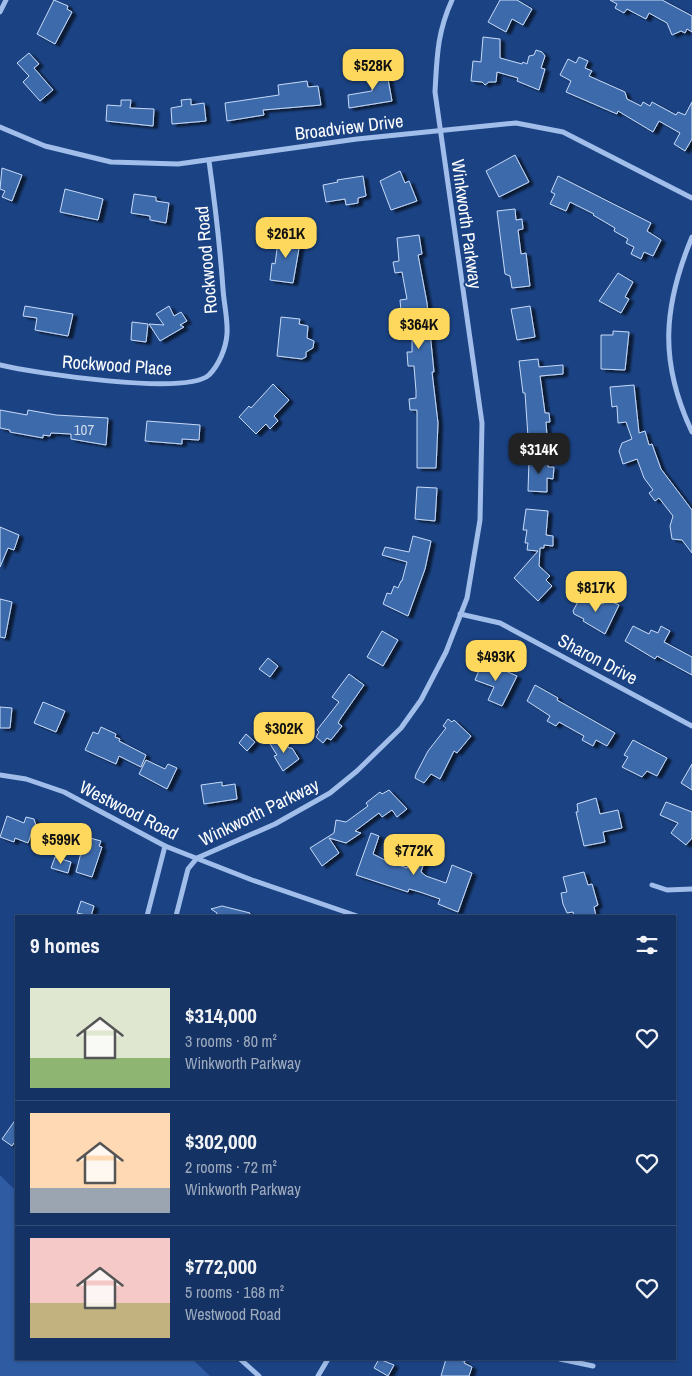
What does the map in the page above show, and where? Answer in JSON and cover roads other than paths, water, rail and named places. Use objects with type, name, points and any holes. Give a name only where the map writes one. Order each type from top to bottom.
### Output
[{"type":"street","points":[[0,12],[6,0]]},
{"type":"street","name":"Winkworth Parkway","points":[[176,915],[188,870],[197,858],[275,824],[330,793],[357,771],[401,728],[421,700],[446,652],[467,598],[480,520],[482,423],[436,92],[438,43],[442,22],[452,0]]},
{"type":"street","name":"Broadview Drive","points":[[0,127],[45,146],[111,162],[178,164],[357,139],[516,123],[563,132],[692,198]]},
{"type":"street","name":"Rockwood Road","points":[[209,161],[219,236],[227,334],[221,357]]},
{"type":"street","points":[[692,237],[676,279],[667,338],[673,378],[684,416],[692,432]]},
{"type":"street","name":"Rockwood Place","points":[[0,365],[34,373],[119,381],[184,383],[200,381],[209,375],[221,357]]},
{"type":"street","name":"Sharon Drive","points":[[460,614],[500,623],[692,726]]},
{"type":"street","name":"Westwood Road","points":[[0,775],[26,779],[64,792],[165,846],[252,880],[353,915]]},
{"type":"street","points":[[147,915],[165,846]]},
{"type":"street","points":[[652,885],[667,890],[692,890]]},
{"type":"street","points":[[241,1360],[260,1376]]},
{"type":"street","points":[[318,1376],[327,1360]]},
{"type":"street","points":[[565,1360],[593,1366]]}]
